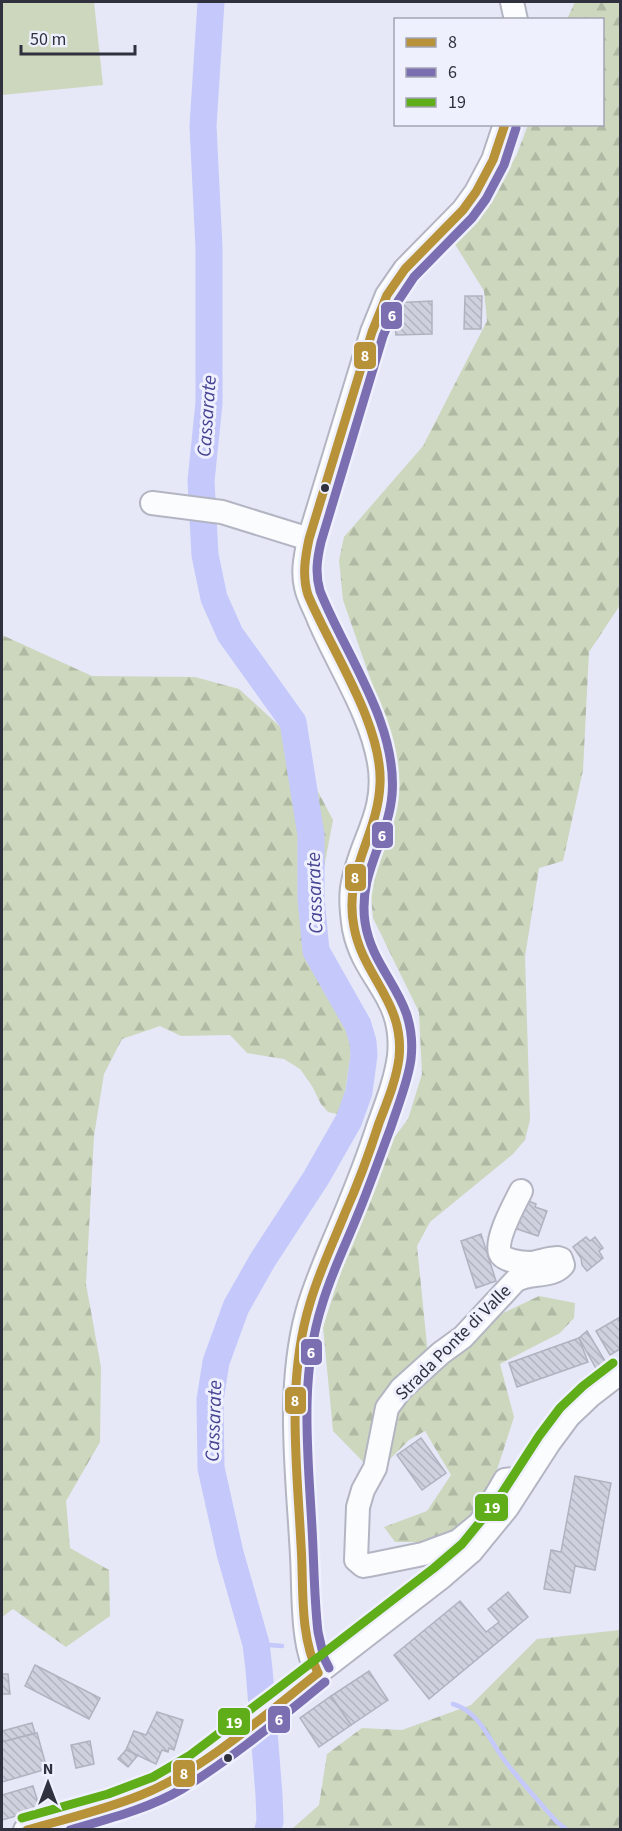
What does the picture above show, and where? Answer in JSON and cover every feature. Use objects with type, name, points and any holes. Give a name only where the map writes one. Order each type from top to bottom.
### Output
[{"type":"street","points":[[512,2],[516,18]]},
{"type":"street","points":[[318,1673],[312,1664],[305,1612],[296,1395],[300,1344],[313,1293],[364,1170],[387,1101],[396,1070],[399,1045],[395,1011],[360,948],[351,909],[356,871],[380,804],[379,761],[369,727],[333,653],[306,587],[305,562],[309,539],[372,332],[387,295],[405,269],[463,210],[476,192],[493,160],[504,126]]},
{"type":"street","points":[[152,503],[222,512],[309,539]]},
{"type":"street","name":"Strada Ponte di Valle","points":[[520,1191],[501,1236],[501,1255],[523,1263],[558,1258],[563,1265],[557,1270],[524,1276],[515,1281],[463,1337],[420,1371],[394,1399],[385,1415],[375,1468],[363,1490],[358,1507],[356,1560],[363,1566],[423,1554],[448,1545],[466,1536],[480,1522],[505,1480],[513,1479],[522,1484]]},
{"type":"street","points":[[25,1830],[112,1805],[158,1788],[196,1766],[234,1738],[442,1578],[471,1552],[492,1529],[569,1416],[590,1396],[621,1373]]},
{"type":"green space","points":[[2,2],[94,2],[103,85],[2,95]]},
{"type":"green space","points":[[575,2],[620,2],[620,605],[589,652],[583,770],[563,861],[539,868],[525,957],[530,1120],[525,1140],[513,1154],[430,1222],[417,1246],[428,1355],[480,1324],[539,1296],[575,1303],[574,1318],[560,1333],[500,1364],[514,1417],[486,1504],[444,1542],[395,1542],[384,1527],[427,1511],[451,1475],[425,1431],[409,1440],[375,1474],[333,1431],[323,1327],[376,1162],[408,1119],[422,1074],[419,1012],[373,918],[367,855],[398,792],[393,744],[343,600],[339,560],[344,537],[423,446],[487,321],[484,291],[453,241],[491,200],[517,154],[528,126],[604,126],[604,18],[567,18]]},
{"type":"green space","points":[[2,635],[92,676],[195,677],[239,689],[287,733],[333,820],[322,878],[319,941],[355,1021],[342,1115],[328,1112],[300,1069],[284,1059],[247,1053],[230,1035],[181,1036],[160,1026],[122,1039],[104,1074],[94,1136],[86,1284],[101,1367],[100,1442],[66,1501],[70,1548],[109,1570],[110,1616],[66,1647],[13,1609],[2,1617]]},
{"type":"green space","points":[[620,1630],[620,1829],[292,1829],[319,1805],[327,1754],[362,1728],[402,1730],[471,1705],[537,1639]]},
{"type":"building","points":[[465,296],[482,296],[481,329],[464,329]]},
{"type":"building","points":[[432,301],[432,334],[396,335],[395,326],[393,326],[392,303]]},
{"type":"building","points":[[521,1198],[547,1211],[538,1236],[511,1227]]},
{"type":"building","points":[[481,1234],[496,1281],[476,1288],[461,1241]]},
{"type":"building","points":[[586,1237],[590,1241],[595,1237],[603,1248],[599,1251],[603,1258],[587,1271],[573,1247]]},
{"type":"building","points":[[620,1317],[620,1349],[610,1355],[596,1331]]},
{"type":"building","points":[[587,1331],[608,1366],[598,1372],[579,1338]]},
{"type":"building","points":[[579,1338],[588,1362],[517,1387],[509,1363]]},
{"type":"building","points":[[421,1438],[446,1473],[422,1490],[397,1455]]},
{"type":"building","points":[[575,1476],[611,1483],[595,1570],[575,1566],[570,1593],[544,1589],[551,1550],[561,1552]]},
{"type":"building","points":[[508,1592],[528,1617],[429,1699],[394,1655],[460,1601],[486,1632],[499,1622],[488,1609]]},
{"type":"building","points":[[35,1665],[100,1698],[89,1719],[25,1686]]},
{"type":"building","points":[[369,1671],[388,1700],[351,1725],[331,1696]]},
{"type":"building","points":[[2,1674],[8,1674],[10,1694],[2,1694]]},
{"type":"building","points":[[331,1696],[351,1725],[319,1747],[300,1718]]},
{"type":"building","points":[[157,1712],[183,1720],[174,1750],[169,1748],[168,1752],[162,1750],[156,1764],[126,1750],[134,1731],[146,1735]]},
{"type":"building","points":[[32,1723],[35,1733],[2,1742],[2,1731]]},
{"type":"building","points":[[37,1733],[47,1769],[2,1782],[2,1742]]},
{"type":"building","points":[[90,1741],[94,1764],[76,1768],[71,1745]]},
{"type":"building","points":[[126,1750],[138,1755],[128,1767],[118,1759]]},
{"type":"building","points":[[33,1786],[40,1809],[2,1820],[2,1795]]},
{"type":"waterway","name":"Cassarate","points":[[211,2],[203,126],[209,248],[209,403],[201,481],[205,555],[214,598],[230,634],[293,722],[311,835],[311,899],[316,951],[358,1025],[364,1055],[359,1092],[349,1120],[236,1307],[216,1362],[210,1400],[211,1468],[230,1553],[256,1644],[269,1795],[268,1830]]},
{"type":"waterway","points":[[256,1644],[282,1646]]},
{"type":"waterway","points":[[453,1704],[470,1713],[477,1720],[517,1777],[567,1830]]},
{"type":"transit line","name":"8","points":[[318,1673],[305,1626],[295,1423],[298,1362],[314,1291],[359,1180],[398,1067],[399,1038],[390,1005],[359,945],[352,907],[357,871],[378,803],[379,761],[365,713],[308,595],[305,560],[309,539],[372,332],[387,295],[405,269],[463,210],[476,192],[493,160],[504,126]]},
{"type":"transit line","name":"6","points":[[329,1668],[324,1658],[318,1632],[316,1606],[307,1444],[310,1360],[326,1293],[367,1192],[405,1085],[410,1068],[411,1037],[408,1018],[402,1002],[377,957],[365,922],[364,904],[369,872],[385,827],[392,795],[392,768],[387,742],[368,690],[320,591],[317,579],[318,560],[321,542],[383,336],[398,301],[414,277],[472,218],[486,199],[504,165],[516,128]]},
{"type":"transit line","name":"19","points":[[22,1818],[108,1794],[153,1777],[189,1756],[272,1693],[462,1544],[497,1501],[560,1408],[583,1386],[613,1363]]},
{"type":"transit line","name":"8","points":[[27,1830],[113,1805],[164,1785],[210,1757],[318,1673]]},
{"type":"transit line","name":"6","points":[[70,1830],[142,1808],[182,1789],[238,1751],[325,1682]]}]
